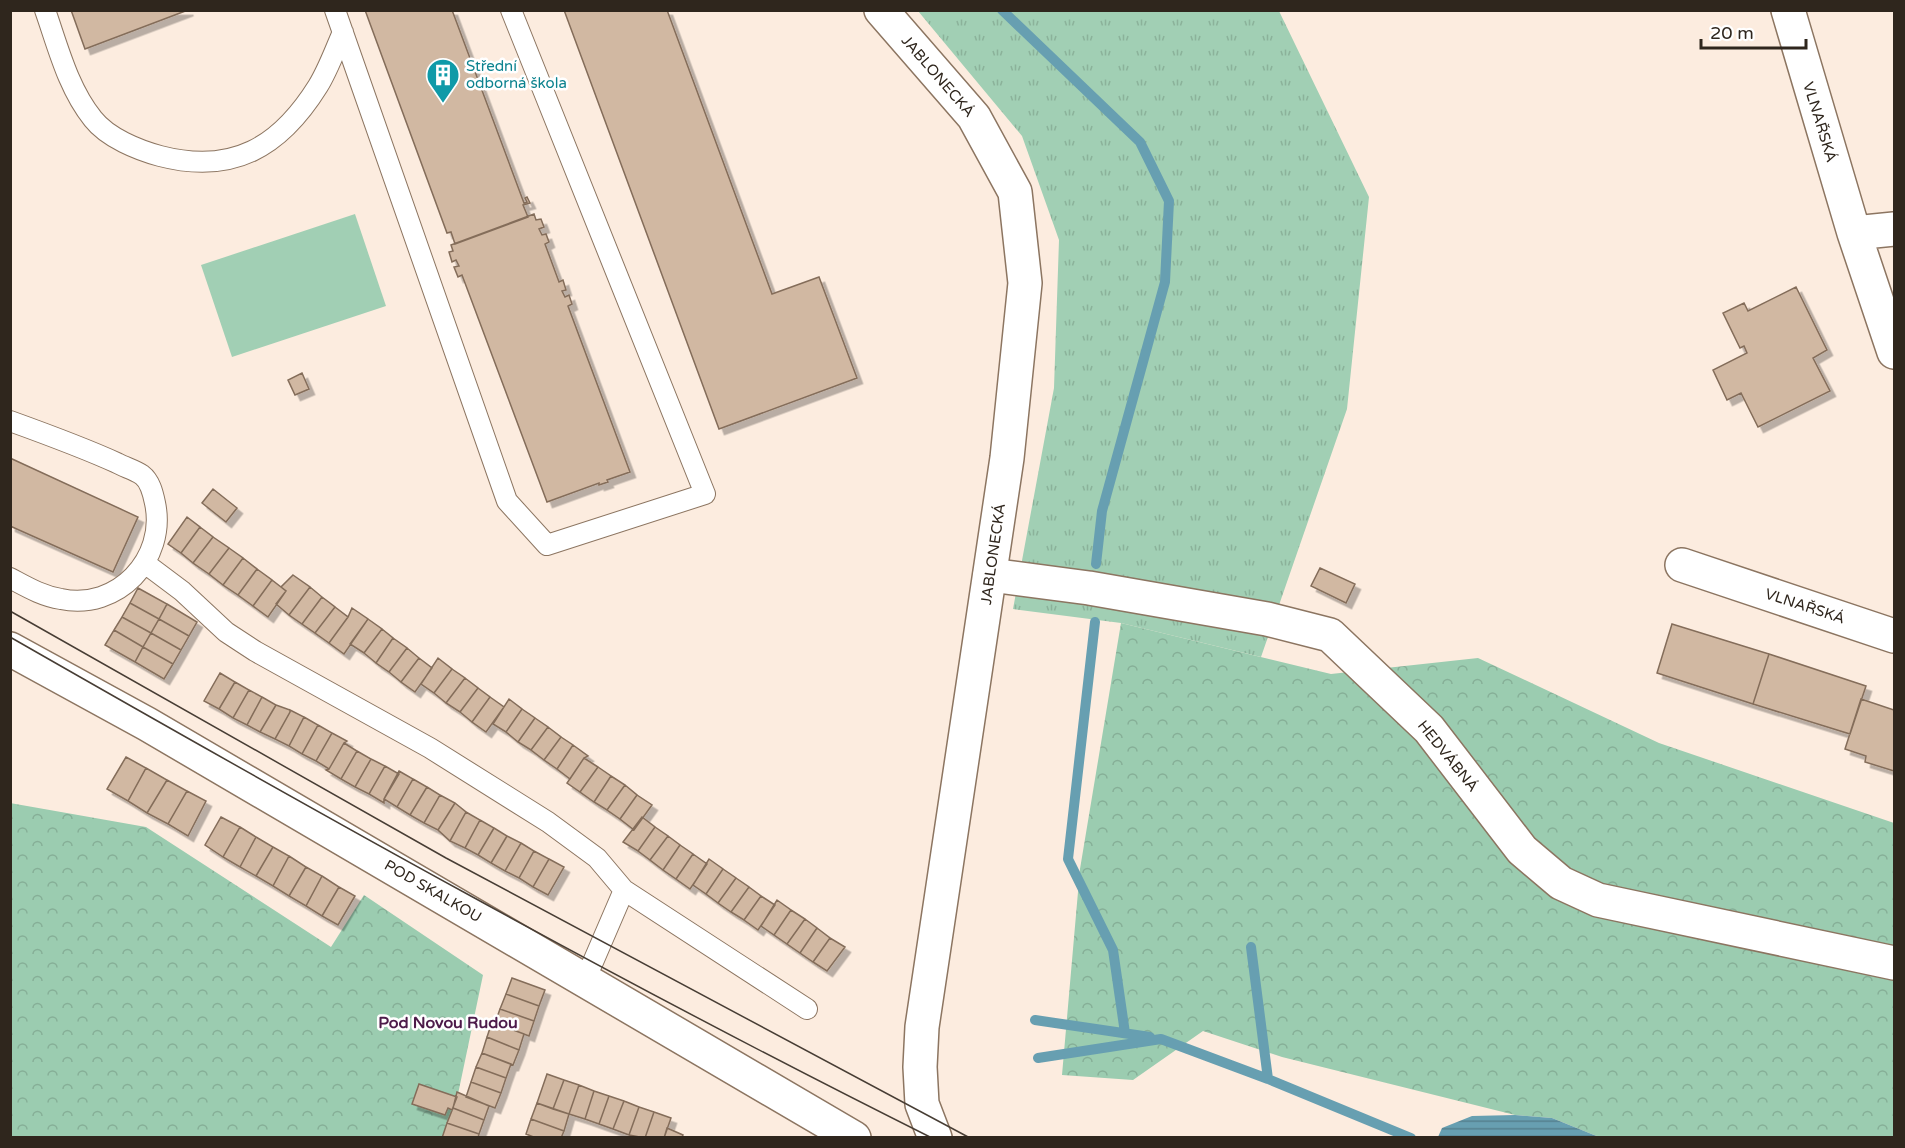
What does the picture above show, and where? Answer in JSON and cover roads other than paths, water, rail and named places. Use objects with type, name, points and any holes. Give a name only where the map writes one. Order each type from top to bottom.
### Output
[{"type":"street","name":"JABLONECKÁ","points":[[881,10],[974,117],[1015,192],[1025,283],[1007,458],[922,1027],[920,1066],[922,1104],[935,1137]]},
{"type":"street","name":"VLNAŘSKÁ","points":[[1788,10],[1854,233],[1894,352]]},
{"type":"street","points":[[1854,233],[1894,229]]},
{"type":"street","name":"VLNAŘSKÁ","points":[[1682,565],[1894,636]]},
{"type":"street","name":"HEDVÁBNÁ","points":[[990,575],[1089,588],[1268,619],[1330,635],[1429,729],[1522,850],[1561,883],[1598,900],[1894,963]]},
{"type":"street","name":"POD SKALKOU","points":[[10,649],[157,730],[854,1137]]},
{"type":"lane","points":[[45,10],[68,75],[93,120],[115,137],[147,152],[178,161],[207,162],[257,151],[296,117],[319,84],[343,32]]},
{"type":"lane","points":[[335,10],[507,501],[547,544],[705,494],[511,10]]},
{"type":"lane","points":[[10,421],[98,454],[142,475],[152,489],[157,513],[154,541],[146,564],[127,584],[94,600],[62,600],[34,591],[10,578]]},
{"type":"lane","points":[[146,564],[182,591],[226,632],[255,651],[430,748],[548,822],[597,858],[624,890],[807,1009]]},
{"type":"lane","points":[[584,980],[624,890]]},
{"type":"water","points":[[1515,1115],[1552,1118],[1599,1137],[1438,1137],[1442,1128],[1472,1116]]},
{"type":"waterway","points":[[1002,10],[1140,142],[1169,201],[1165,282],[1102,511],[1096,564]]},
{"type":"waterway","points":[[1095,622],[1068,859],[1113,950],[1125,1033]]},
{"type":"waterway","points":[[1251,947],[1268,1079]]},
{"type":"waterway","points":[[1035,1020],[1150,1037]]},
{"type":"waterway","points":[[1038,1058],[1161,1039],[1268,1079],[1411,1138]]},
{"type":"tram line","points":[[10,611],[446,858],[970,1138]]},
{"type":"tram line","points":[[10,637],[238,767],[583,957],[932,1138]]},
{"type":"place","name":"Střední odborná škola","points":[[443,104]]},
{"type":"district","name":"Pod Novou Rudou","points":[[448,1022]]}]
